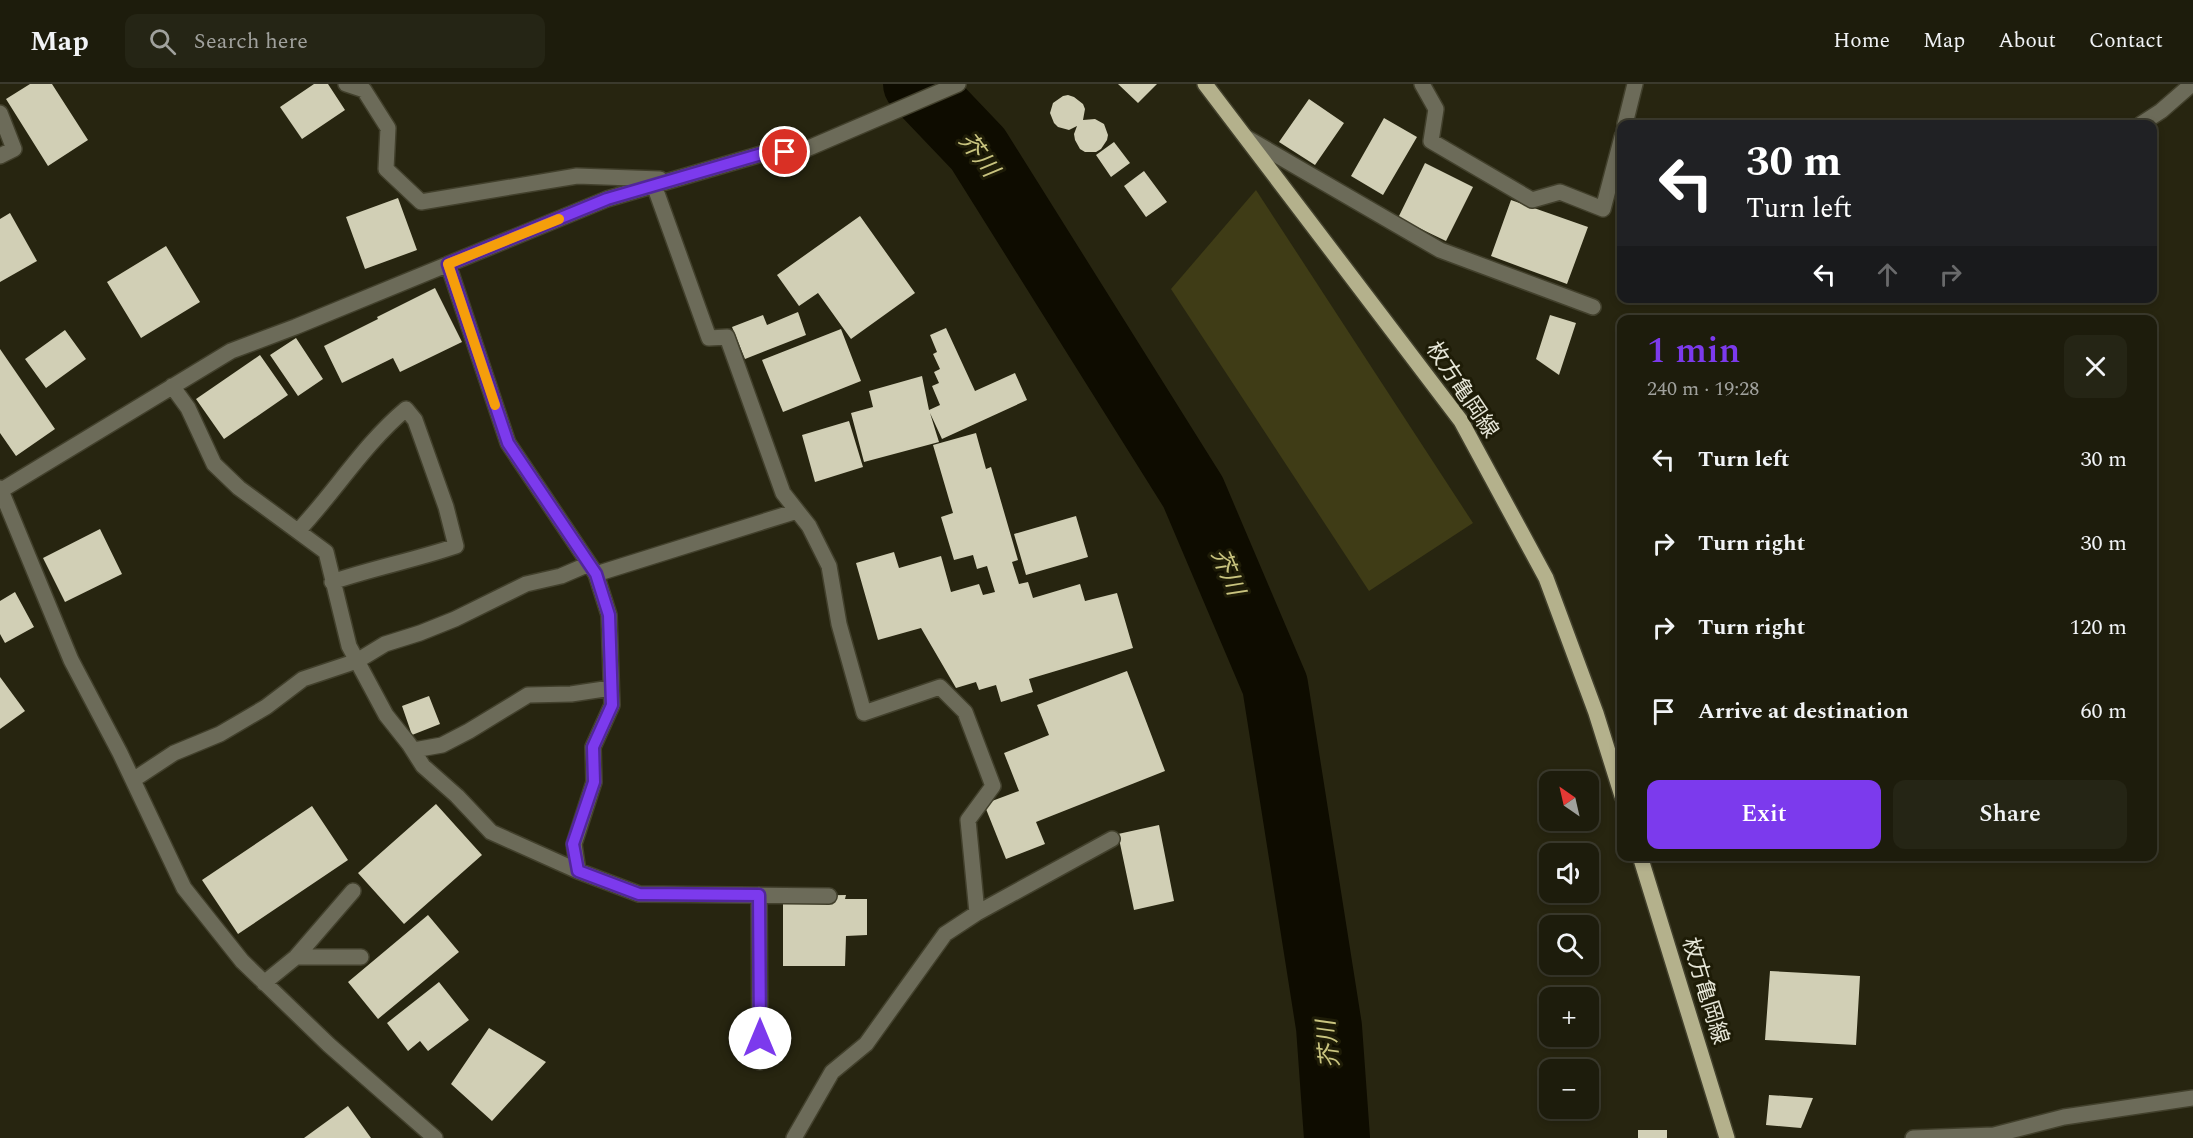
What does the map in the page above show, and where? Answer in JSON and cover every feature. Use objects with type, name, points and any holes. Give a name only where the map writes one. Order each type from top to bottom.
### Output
[{"type":"main road","name":"枚方亀岡線","points":[[1205,84],[1461,421],[1546,578],[1596,714],[1617,780]]},
{"type":"main road","name":"枚方亀岡線","points":[[1642,861],[1727,1138]]},
{"type":"street","points":[[346,84],[364,90],[388,128],[386,169],[421,202],[577,176],[675,180]]},
{"type":"street","points":[[435,1138],[329,1046],[264,983],[242,961],[184,888],[133,780],[71,660],[0,490],[231,351],[607,199],[765,153],[804,150],[958,84]]},
{"type":"street","points":[[1422,84],[1436,109],[1431,141],[1532,200],[1560,192],[1603,209],[1617,156]]},
{"type":"street","points":[[1626,120],[1635,84]]},
{"type":"street","points":[[2147,120],[2192,84]]},
{"type":"street","points":[[0,113],[14,149],[0,156]]},
{"type":"street","points":[[1247,138],[1440,250],[1593,308]]},
{"type":"street","points":[[654,185],[709,338],[727,336],[783,493],[809,526],[829,566],[839,624],[864,713],[940,687],[965,712],[993,786],[968,820],[977,913]]},
{"type":"street","points":[[448,264],[508,443],[593,569],[609,615],[612,705],[593,747],[594,782],[573,844],[578,871]]},
{"type":"street","points":[[172,386],[188,408],[214,464],[239,488],[326,552],[348,646],[386,715],[414,750],[423,766],[491,832],[578,871],[639,894],[829,896]]},
{"type":"street","points":[[297,531],[320,508],[388,424],[406,409],[415,420],[446,507],[456,546],[332,582]]},
{"type":"street","points":[[133,780],[174,753],[220,734],[266,707],[303,680],[357,661],[385,644],[447,622],[526,584],[593,569],[797,511]]},
{"type":"street","points":[[414,750],[442,745],[528,695],[571,694],[611,688]]},
{"type":"street","points":[[794,1138],[832,1072],[866,1044],[945,934],[977,913],[1112,839]]},
{"type":"street","points":[[264,983],[296,957],[353,891]]},
{"type":"street","points":[[759,895],[760,1062]]},
{"type":"street","points":[[296,957],[361,957]]},
{"type":"street","points":[[1913,1138],[1994,1135],[2064,1117],[2193,1098]]},
{"type":"shaded area","points":[[1256,190],[1473,523],[1369,591],[1171,289]]},
{"type":"building","points":[[30,84],[52,84],[88,140],[48,166],[6,99]]},
{"type":"building","points":[[314,84],[328,84],[345,110],[302,139],[280,107]]},
{"type":"building","points":[[1118,84],[1157,84],[1138,103]]},
{"type":"building","points":[[1068,95],[1083,104],[1085,109],[1083,120],[1095,119],[1104,124],[1108,135],[1107,140],[1096,152],[1085,152],[1080,149],[1074,134],[1077,126],[1069,130],[1058,127],[1054,123],[1050,113],[1053,103]]},
{"type":"building","points":[[1309,99],[1344,123],[1315,165],[1279,142]]},
{"type":"building","points":[[1384,118],[1417,137],[1383,195],[1351,176]]},
{"type":"building","points":[[1114,142],[1130,163],[1111,177],[1096,155]]},
{"type":"building","points":[[1425,163],[1473,187],[1446,241],[1398,218]]},
{"type":"building","points":[[1144,171],[1167,202],[1146,217],[1124,186]]},
{"type":"building","points":[[398,198],[417,250],[365,269],[346,217]]},
{"type":"building","points":[[1511,200],[1588,227],[1567,284],[1491,256]]},
{"type":"building","points":[[10,213],[37,261],[0,282],[0,219]]},
{"type":"building","points":[[860,216],[915,293],[851,339],[818,293],[799,306],[777,275]]},
{"type":"building","points":[[166,246],[200,302],[141,338],[107,282]]},
{"type":"building","points":[[435,288],[462,342],[400,372],[393,358],[342,383],[324,346]]},
{"type":"building","points":[[798,312],[806,335],[745,359],[732,327],[763,315],[767,325]]},
{"type":"building","points":[[1550,315],[1576,323],[1559,375],[1536,359]]},
{"type":"building","points":[[946,328],[975,391],[1015,373],[1027,400],[942,439],[930,413],[939,442],[864,462],[851,413],[873,407],[869,391],[922,376],[929,410],[940,405],[932,386],[939,383],[934,372],[940,369],[933,354],[937,352],[930,335]]},
{"type":"building","points":[[841,329],[861,381],[783,412],[762,360]]},
{"type":"building","points":[[65,330],[86,359],[46,388],[25,359]]},
{"type":"building","points":[[296,338],[323,379],[298,396],[270,355]]},
{"type":"building","points":[[0,349],[55,429],[16,456],[0,433]]},
{"type":"building","points":[[260,355],[288,395],[224,439],[196,399]]},
{"type":"building","points":[[849,421],[863,467],[815,482],[802,435]]},
{"type":"building","points":[[976,433],[986,469],[991,467],[1018,560],[1012,562],[1019,584],[1028,582],[1033,598],[1080,584],[1085,601],[1117,593],[1133,648],[1029,679],[1033,692],[1001,702],[996,685],[979,690],[976,682],[956,688],[921,628],[878,640],[856,563],[894,552],[899,568],[941,556],[951,592],[979,584],[983,595],[995,592],[987,566],[977,569],[973,555],[954,560],[941,517],[953,513],[933,445]]},
{"type":"building","points":[[1076,516],[1088,557],[1026,575],[1014,534]]},
{"type":"building","points":[[100,529],[122,574],[65,602],[43,558]]},
{"type":"building","points":[[15,592],[34,627],[5,643],[0,634],[0,601]]},
{"type":"building","points":[[1127,671],[1165,771],[1036,822],[1045,844],[1006,859],[984,804],[1019,791],[1004,753],[1049,735],[1037,705]]},
{"type":"building","points":[[0,677],[25,711],[0,729]]},
{"type":"building","points":[[429,696],[440,724],[412,735],[402,706]]},
{"type":"building","points":[[436,804],[482,855],[404,924],[358,873]]},
{"type":"building","points":[[312,806],[348,860],[238,934],[202,880]]},
{"type":"building","points":[[1159,825],[1174,901],[1134,910],[1118,834]]},
{"type":"building","points":[[846,895],[845,899],[867,899],[867,935],[846,936],[845,966],[783,966],[783,896]]},
{"type":"building","points":[[428,915],[459,952],[378,1019],[348,982]]},
{"type":"building","points":[[1770,971],[1860,976],[1856,1045],[1765,1040]]},
{"type":"building","points":[[439,982],[469,1020],[428,1051],[420,1041],[408,1051],[387,1023]]},
{"type":"building","points":[[489,1028],[546,1062],[492,1121],[451,1084]]},
{"type":"building","points":[[1769,1095],[1813,1098],[1801,1128],[1766,1125]]},
{"type":"building","points":[[348,1106],[371,1138],[304,1138]]},
{"type":"building","points":[[1638,1130],[1667,1130],[1667,1138],[1638,1138]]},
{"type":"waterway","name":"芥川","points":[[916,84],[978,149],[1193,492],[1275,685],[1329,1027],[1337,1138]]},
{"type":"slow traffic","points":[[495,405],[448,264],[559,219]]},
{"type":"route","points":[[760,1038],[759,895],[639,894],[578,871],[573,844],[594,782],[593,747],[612,705],[609,615],[596,574],[508,443],[448,264],[607,199],[765,153],[785,152]]}]
